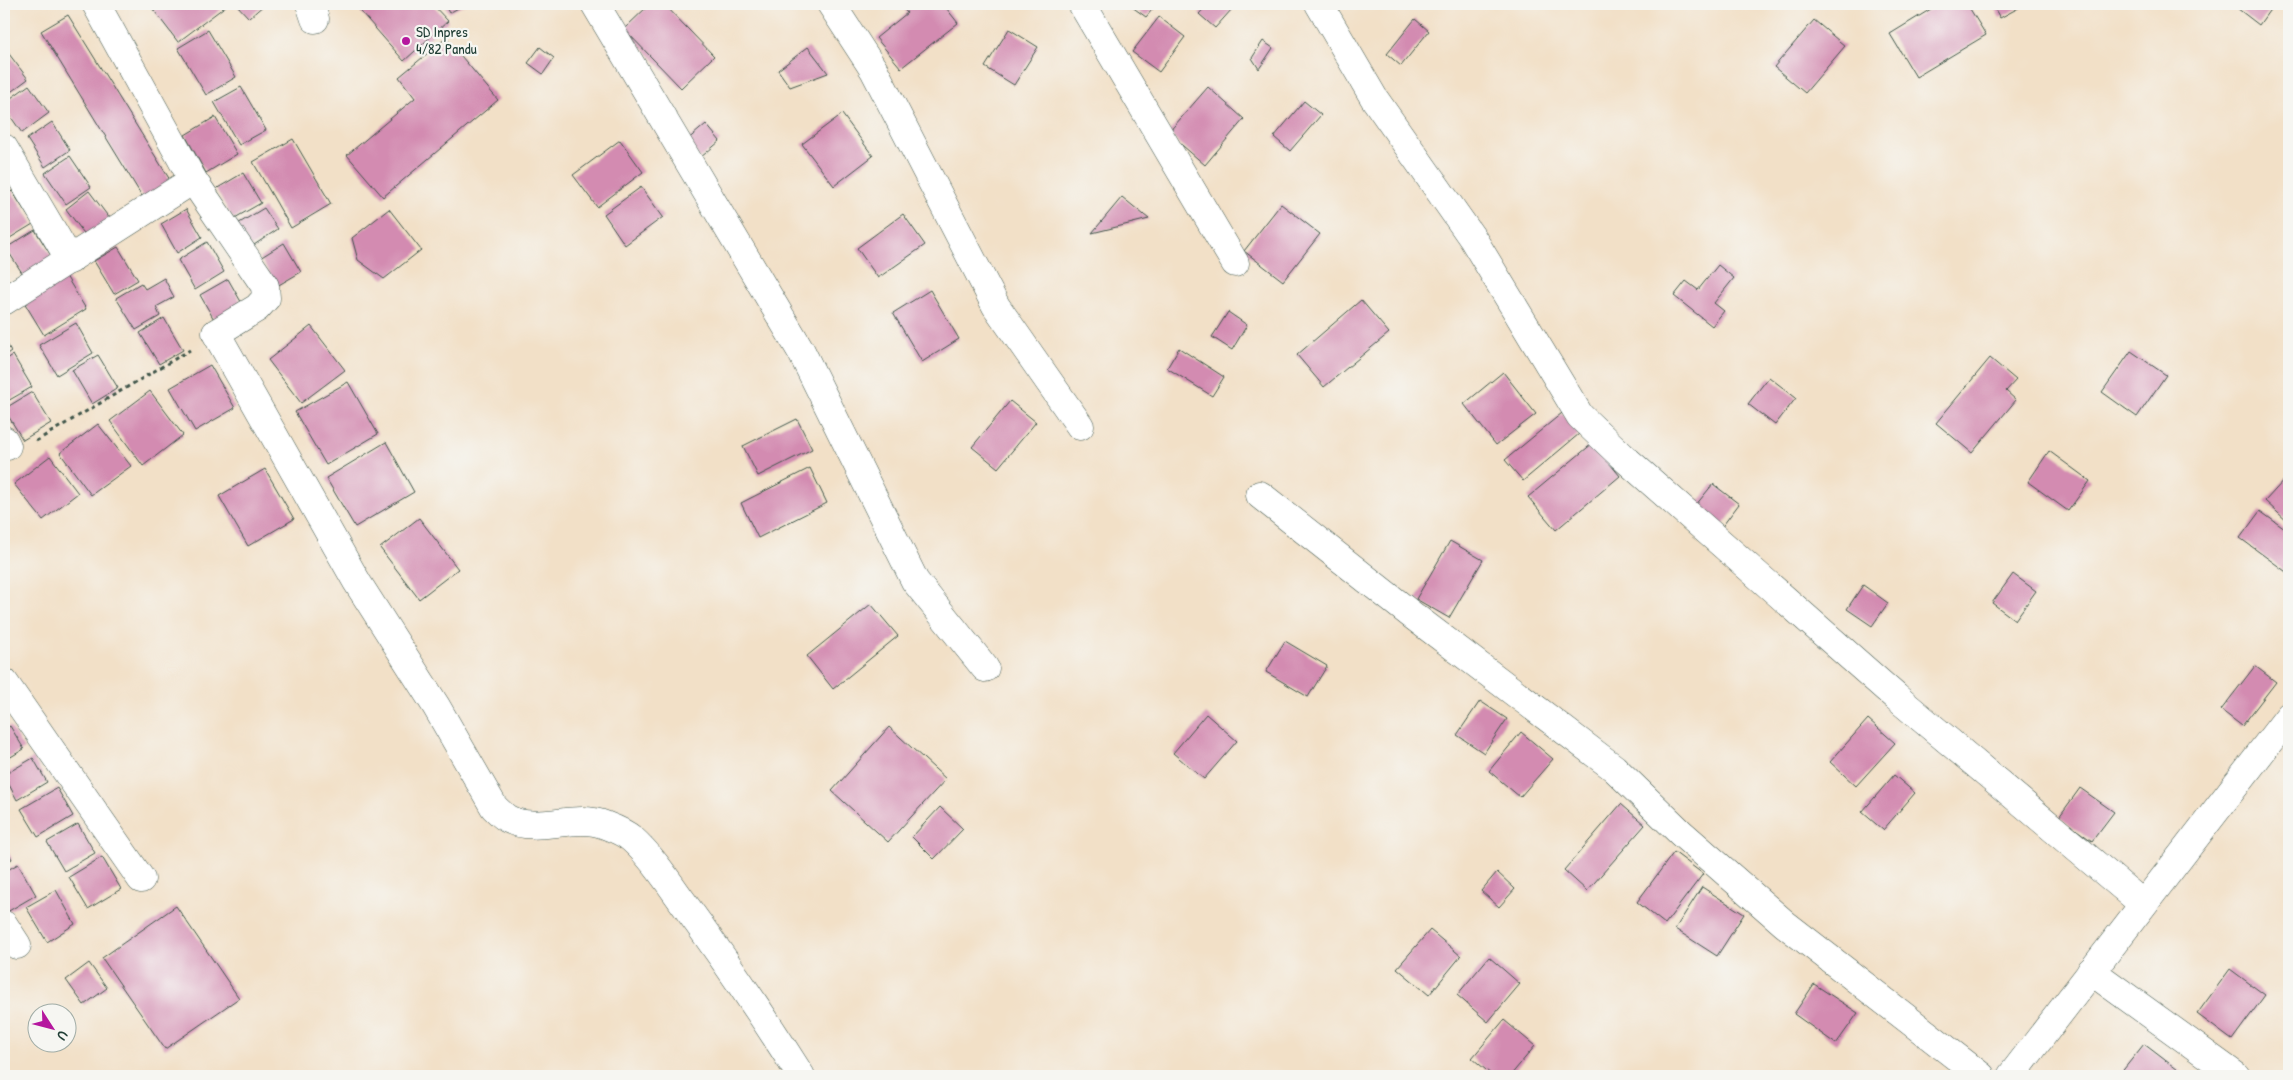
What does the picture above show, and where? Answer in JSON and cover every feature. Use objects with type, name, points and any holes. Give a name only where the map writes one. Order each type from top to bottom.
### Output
[{"type":"street","points":[[96,4],[193,180],[265,286],[266,298],[257,308],[216,333],[357,582],[436,706],[494,807],[507,818],[516,822],[537,824],[587,820],[605,825],[631,838],[659,870],[702,927],[755,1004],[801,1076]]},
{"type":"street","points":[[595,4],[801,351],[915,581],[985,668]]},
{"type":"street","points":[[831,4],[874,70],[996,306],[1080,426]]},
{"type":"street","points":[[1082,4],[1235,263]]},
{"type":"street","points":[[1319,4],[1374,98],[1473,239],[1580,416],[1622,456],[1896,697],[2143,904]]},
{"type":"street","points":[[4,148],[70,260]]},
{"type":"street","points":[[4,300],[70,260],[193,180]]},
{"type":"street","points":[[1260,495],[1412,615],[1614,768],[1681,833],[1785,924],[1981,1076]]},
{"type":"street","points":[[4,682],[141,879]]},
{"type":"street","points":[[2011,1076],[2289,716]]},
{"type":"street","points":[[2091,971],[2236,1076]]},
{"type":"path","points":[[6,443],[39,441],[216,333]]},
{"type":"building","points":[[157,4],[227,5],[178,42],[152,8]]},
{"type":"building","points":[[236,4],[265,4],[249,18]]},
{"type":"building","name":"SD Inpres 4/82 Pandu","points":[[354,4],[432,4],[448,21],[404,61]]},
{"type":"building","points":[[444,4],[466,4],[449,13]]},
{"type":"building","points":[[650,4],[664,4],[714,56],[681,88],[624,29]]},
{"type":"building","points":[[900,4],[943,4],[958,23],[901,68],[876,38],[907,13]]},
{"type":"building","points":[[1128,4],[1157,4],[1146,17]]},
{"type":"building","points":[[1208,4],[1226,4],[1232,9],[1215,28],[1199,14]]},
{"type":"building","points":[[1939,4],[1967,4],[1986,35],[1916,77],[1890,34]]},
{"type":"building","points":[[1992,4],[2026,4],[2000,18]]},
{"type":"building","points":[[2234,4],[2274,4],[2259,25]]},
{"type":"building","points":[[68,15],[175,188],[148,206],[41,31]]},
{"type":"building","points":[[1159,17],[1185,37],[1159,72],[1132,52]]},
{"type":"building","points":[[1415,19],[1429,31],[1401,66],[1387,54]]},
{"type":"building","points":[[1814,20],[1845,46],[1805,93],[1774,67]]},
{"type":"building","points":[[1009,29],[1038,47],[1014,85],[985,67]]},
{"type":"building","points":[[208,30],[236,77],[206,95],[178,48]]},
{"type":"building","points":[[446,38],[498,100],[383,197],[347,155],[415,98],[399,77]]},
{"type":"building","points":[[1263,41],[1273,48],[1259,69],[1252,58]]},
{"type":"building","points":[[540,47],[554,58],[543,74],[528,63]]},
{"type":"building","points":[[808,47],[828,73],[790,87],[778,70]]},
{"type":"building","points":[[6,50],[28,79],[4,97],[4,52]]},
{"type":"building","points":[[29,85],[49,113],[22,133],[4,107],[4,103]]},
{"type":"building","points":[[241,87],[266,130],[239,145],[214,102]]},
{"type":"building","points":[[1208,87],[1244,119],[1205,165],[1168,133]]},
{"type":"building","points":[[1304,101],[1321,115],[1290,151],[1274,137]]},
{"type":"building","points":[[842,114],[873,156],[834,186],[802,144]]},
{"type":"building","points":[[215,117],[237,154],[206,173],[185,135]]},
{"type":"building","points":[[52,122],[70,150],[45,167],[27,139]]},
{"type":"building","points":[[706,124],[720,141],[700,158],[686,141]]},
{"type":"building","points":[[293,139],[331,204],[291,228],[253,162]]},
{"type":"building","points":[[620,140],[643,172],[597,207],[573,175]]},
{"type":"building","points":[[70,156],[91,187],[66,204],[45,173]]},
{"type":"building","points":[[243,173],[261,203],[233,219],[216,189]]},
{"type":"building","points":[[641,187],[663,217],[625,245],[604,214]]},
{"type":"building","points":[[12,191],[33,224],[5,241],[4,196]]},
{"type":"building","points":[[89,191],[113,223],[89,240],[66,209]]},
{"type":"building","points":[[1122,197],[1149,219],[1092,233]]},
{"type":"building","points":[[1281,204],[1320,234],[1283,281],[1244,251]]},
{"type":"building","points":[[264,208],[278,229],[251,247],[236,225]]},
{"type":"building","points":[[186,209],[202,237],[177,253],[161,224]]},
{"type":"building","points":[[389,209],[421,250],[384,279],[358,260],[352,238]]},
{"type":"building","points":[[903,214],[925,245],[878,278],[857,248]]},
{"type":"building","points":[[35,230],[55,262],[26,279],[6,248]]},
{"type":"building","points":[[207,242],[224,272],[195,290],[178,260]]},
{"type":"building","points":[[284,243],[301,272],[277,286],[260,258]]},
{"type":"building","points":[[118,247],[138,280],[114,294],[94,261]]},
{"type":"building","points":[[1718,265],[1734,278],[1714,303],[1724,311],[1712,326],[1674,296],[1686,281],[1698,290]]},
{"type":"building","points":[[66,276],[86,309],[44,335],[24,302]]},
{"type":"building","points":[[164,278],[174,297],[156,307],[160,316],[136,330],[116,298],[141,283],[145,289]]},
{"type":"building","points":[[228,279],[244,307],[216,323],[200,295]]},
{"type":"building","points":[[930,290],[959,339],[922,362],[893,313]]},
{"type":"building","points":[[1361,300],[1389,333],[1324,387],[1297,355]]},
{"type":"building","points":[[1228,312],[1247,325],[1232,350],[1212,337]]},
{"type":"building","points":[[164,318],[183,350],[159,364],[140,333]]},
{"type":"building","points":[[76,323],[93,353],[57,375],[39,345]]},
{"type":"building","points":[[311,326],[345,370],[301,403],[268,360]]},
{"type":"building","points":[[4,339],[11,351],[4,356]]},
{"type":"building","points":[[1179,348],[1224,377],[1212,396],[1167,368]]},
{"type":"building","points":[[2131,351],[2166,375],[2137,417],[2102,392]]},
{"type":"building","points":[[13,355],[32,387],[6,402],[4,398],[4,361]]},
{"type":"building","points":[[98,355],[118,388],[92,404],[72,370]]},
{"type":"building","points":[[1990,358],[2016,380],[2006,391],[2016,400],[1972,453],[1936,423]]},
{"type":"building","points":[[210,365],[235,408],[195,431],[170,388]]},
{"type":"building","points":[[1503,372],[1536,414],[1496,445],[1464,404]]},
{"type":"building","points":[[1769,377],[1796,398],[1775,425],[1748,404]]},
{"type":"building","points":[[348,382],[378,434],[326,465],[295,412]]},
{"type":"building","points":[[150,391],[183,435],[143,466],[110,421]]},
{"type":"building","points":[[32,392],[51,423],[23,440],[4,409]]},
{"type":"building","points":[[1010,401],[1036,422],[998,468],[972,447]]},
{"type":"building","points":[[1562,413],[1579,434],[1523,481],[1505,460]]},
{"type":"building","points":[[797,419],[812,449],[758,476],[743,446]]},
{"type":"building","points":[[98,424],[131,466],[91,495],[60,453]]},
{"type":"building","points":[[386,442],[414,492],[355,527],[326,478]]},
{"type":"building","points":[[1593,443],[1620,476],[1556,530],[1528,497]]},
{"type":"building","points":[[2049,451],[2090,481],[2068,511],[2028,482]]},
{"type":"building","points":[[50,456],[78,493],[43,520],[14,484]]},
{"type":"building","points":[[810,468],[827,503],[758,538],[741,503]]},
{"type":"building","points":[[265,469],[294,519],[248,546],[219,496]]},
{"type":"building","points":[[2286,478],[2289,481],[2289,523],[2265,501]]},
{"type":"building","points":[[1713,484],[1739,504],[1718,532],[1691,511]]},
{"type":"building","points":[[2260,511],[2289,532],[2289,574],[2240,538]]},
{"type":"building","points":[[419,518],[458,569],[419,599],[380,548]]},
{"type":"building","points":[[1450,541],[1483,560],[1449,618],[1416,599]]},
{"type":"building","points":[[2013,574],[2036,591],[2015,620],[1992,603]]},
{"type":"building","points":[[1863,585],[1888,603],[1872,626],[1847,609]]},
{"type":"building","points":[[871,604],[898,636],[833,689],[807,656]]},
{"type":"building","points":[[1285,641],[1327,666],[1308,697],[1266,672]]},
{"type":"building","points":[[2255,666],[2276,682],[2242,726],[2221,710]]},
{"type":"building","points":[[1480,701],[1507,719],[1484,753],[1457,735]]},
{"type":"building","points":[[1206,714],[1237,741],[1204,779],[1173,753]]},
{"type":"building","points":[[1868,719],[1895,743],[1856,786],[1830,762]]},
{"type":"building","points":[[10,726],[24,749],[4,761],[4,730]]},
{"type":"building","points":[[889,727],[946,779],[888,842],[832,791]]},
{"type":"building","points":[[1521,732],[1553,759],[1520,797],[1489,771]]},
{"type":"building","points":[[33,758],[47,782],[17,800],[4,775]]},
{"type":"building","points":[[1894,775],[1915,793],[1883,830],[1862,812]]},
{"type":"building","points":[[57,788],[73,816],[38,837],[21,809]]},
{"type":"building","points":[[2080,788],[2114,812],[2092,841],[2059,817]]},
{"type":"building","points":[[1621,804],[1645,825],[1587,891],[1564,870]]},
{"type":"building","points":[[940,807],[963,829],[934,859],[912,837]]},
{"type":"building","points":[[78,824],[95,853],[64,871],[47,842]]},
{"type":"building","points":[[4,845],[12,859],[4,864]]},
{"type":"building","points":[[1674,852],[1703,874],[1665,924],[1637,902]]},
{"type":"building","points":[[102,857],[121,889],[88,909],[69,877]]},
{"type":"building","points":[[18,864],[36,895],[7,912],[4,906],[4,872]]},
{"type":"building","points":[[1497,872],[1515,889],[1499,907],[1481,891]]},
{"type":"building","points":[[1702,887],[1744,914],[1717,956],[1675,929]]},
{"type":"building","points":[[56,890],[75,924],[47,942],[26,907]]},
{"type":"building","points":[[176,906],[239,998],[165,1049],[102,958]]},
{"type":"building","points":[[1430,930],[1461,956],[1429,995],[1397,968]]},
{"type":"building","points":[[1489,957],[1520,984],[1488,1022],[1457,995]]},
{"type":"building","points":[[89,963],[107,988],[84,1005],[66,980]]},
{"type":"building","points":[[2230,969],[2265,995],[2232,1040],[2197,1014]]},
{"type":"building","points":[[1814,984],[1858,1013],[1836,1044],[1794,1014]]},
{"type":"building","points":[[1504,1020],[1535,1046],[1510,1076],[1493,1076],[1472,1058]]},
{"type":"building","points":[[2144,1044],[2182,1073],[2179,1076],[2123,1076],[2120,1074]]},
{"type":"place","name":"SD Inpres 4/82 Pandu","points":[[406,41]]}]
